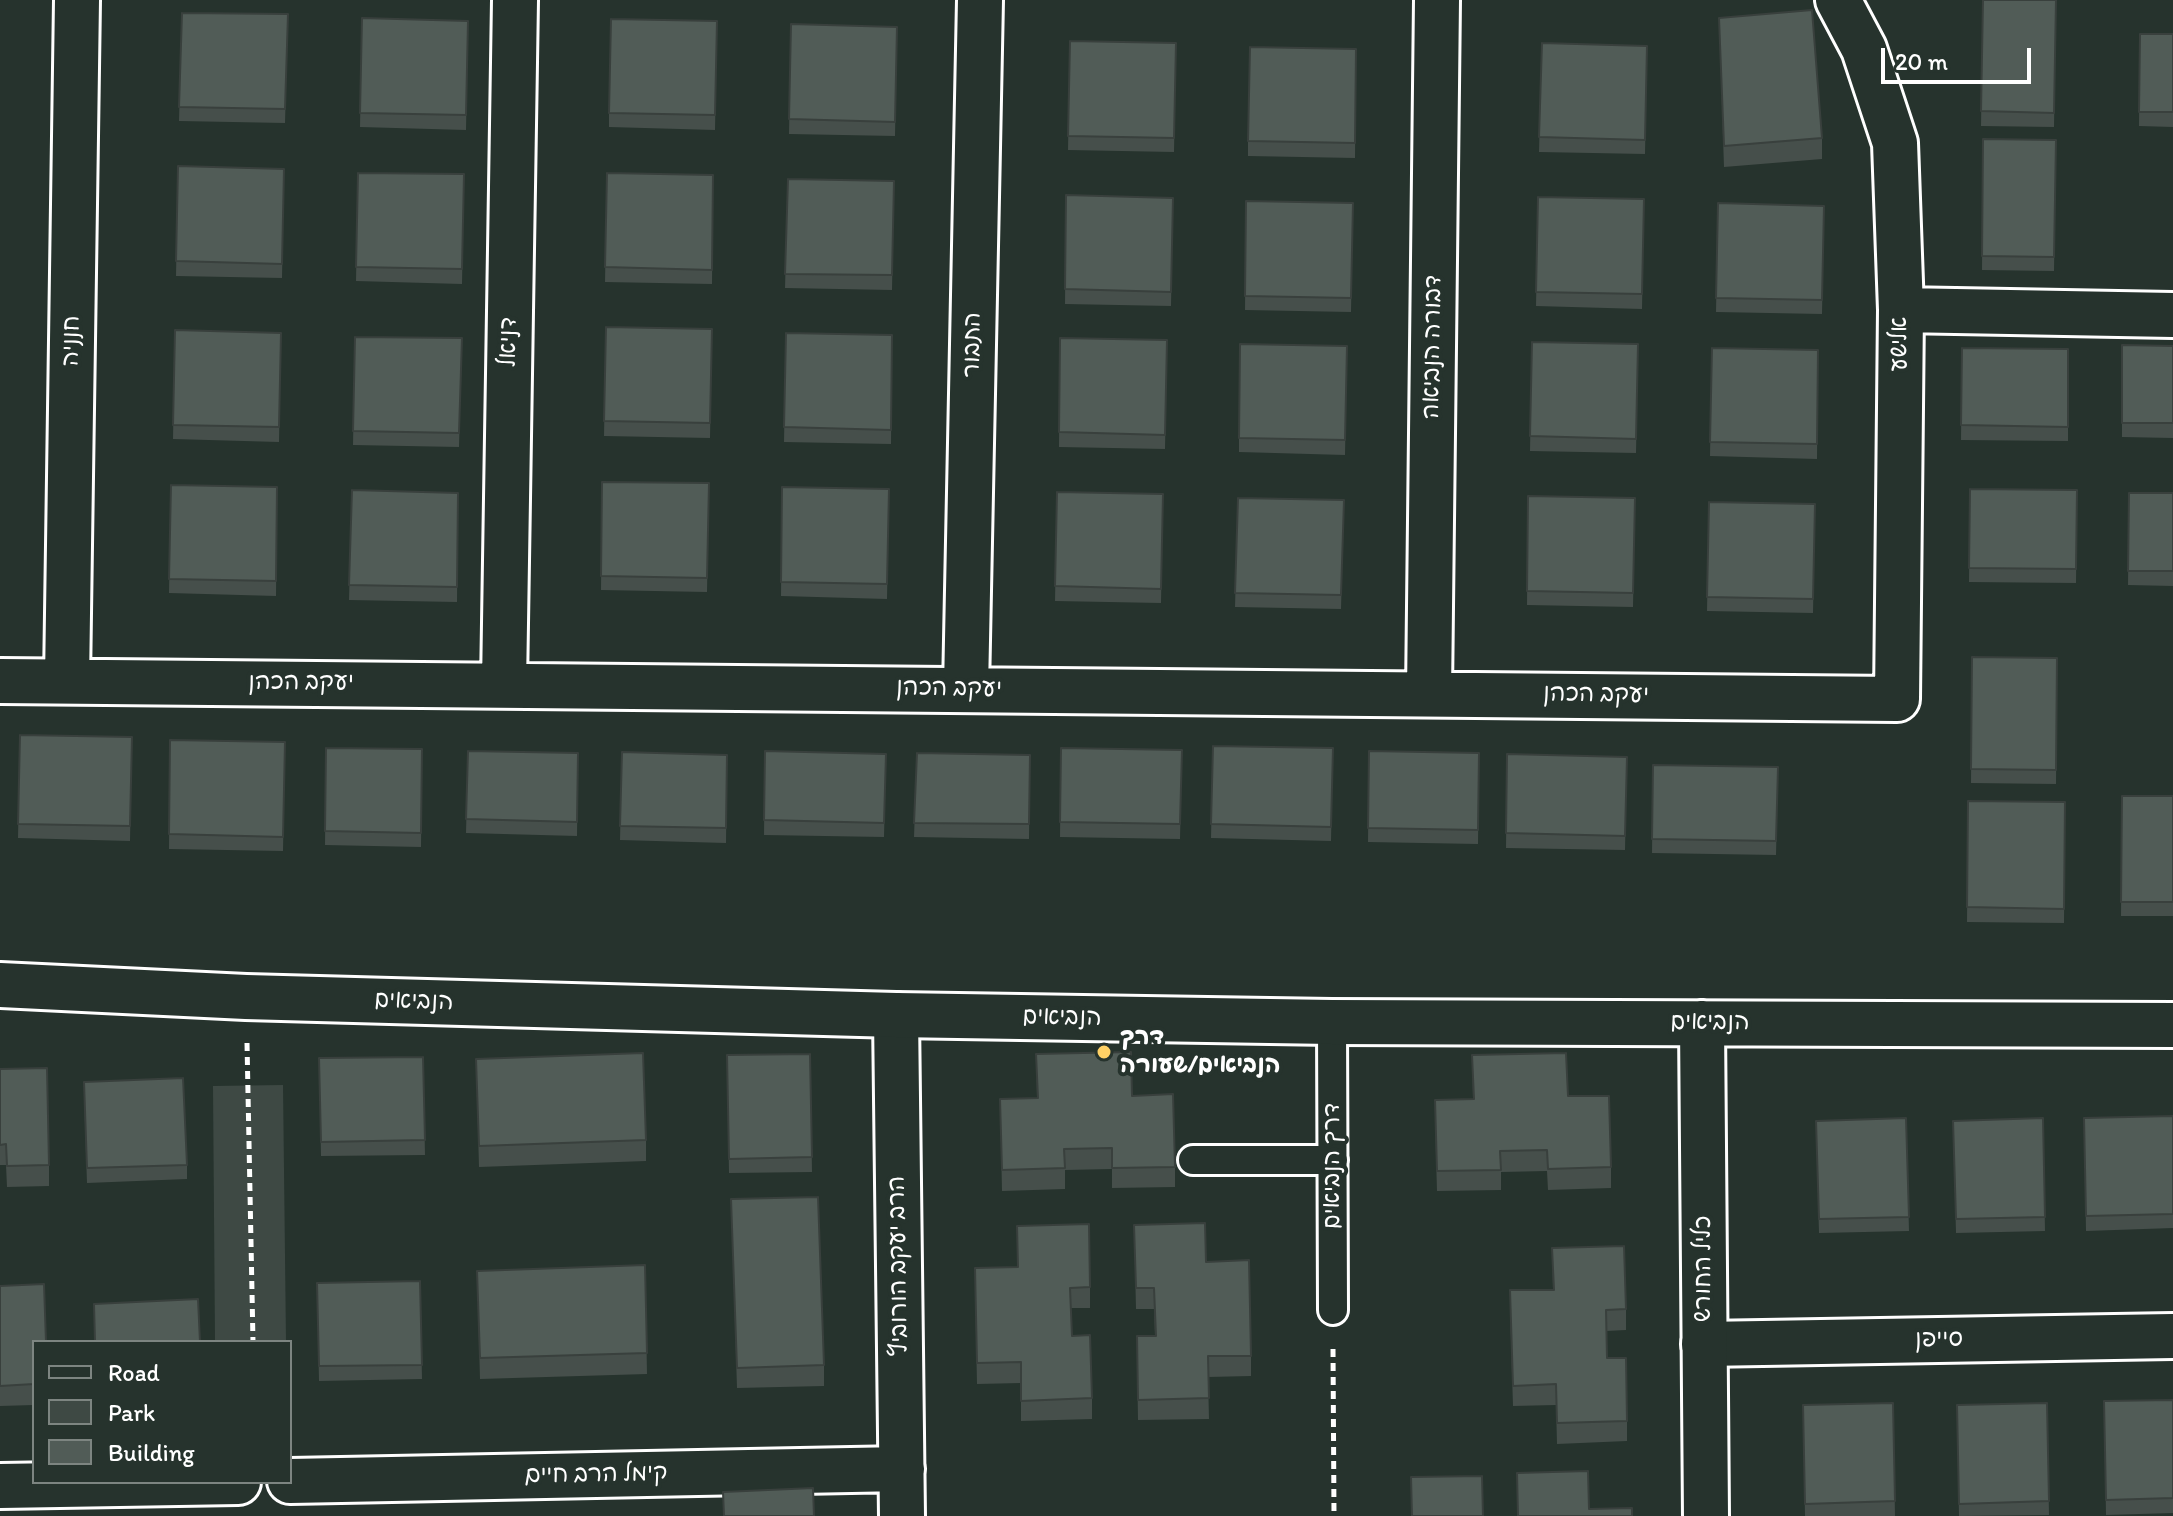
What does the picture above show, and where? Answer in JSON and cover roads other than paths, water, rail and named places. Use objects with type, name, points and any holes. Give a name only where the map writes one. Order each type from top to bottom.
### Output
[{"type":"street","name":"חנניה","points":[[67,681],[77,0]]},
{"type":"street","name":"דניאל","points":[[504,685],[515,0]]},
{"type":"street","name":"התבור","points":[[966,689],[980,0]]},
{"type":"street","name":"דבורה הנביאה","points":[[1429,693],[1437,0]]},
{"type":"street","name":"אלישע","points":[[1838,0],[1864,49],[1895,143],[1901,310],[1897,699]]},
{"type":"street","points":[[1901,310],[2173,315]]},
{"type":"street","name":"יעקב הכהן","points":[[0,681],[1897,699]]},
{"type":"street","name":"הנביאים","points":[[0,985],[246,997],[896,1015],[1332,1022],[2173,1025]]},
{"type":"street","name":"הרב יעקב הורוביץ","points":[[896,1015],[902,1516]]},
{"type":"street","name":"כליל החורש","points":[[1702,1023],[1706,1516]]},
{"type":"street","name":"סייפן","points":[[1704,1344],[2173,1336]]},
{"type":"street","name":"קימל הרב חיים","points":[[292,1481],[902,1469]]},
{"type":"street","points":[[0,1486],[119,1484]]},
{"type":"lane","name":"דרך הנביאים","points":[[1332,1022],[1333,1310]]},
{"type":"lane","points":[[1193,1160],[1333,1160]]},
{"type":"place","name":"דרך הנביאים/שעורה","points":[[1104,1052]]}]
